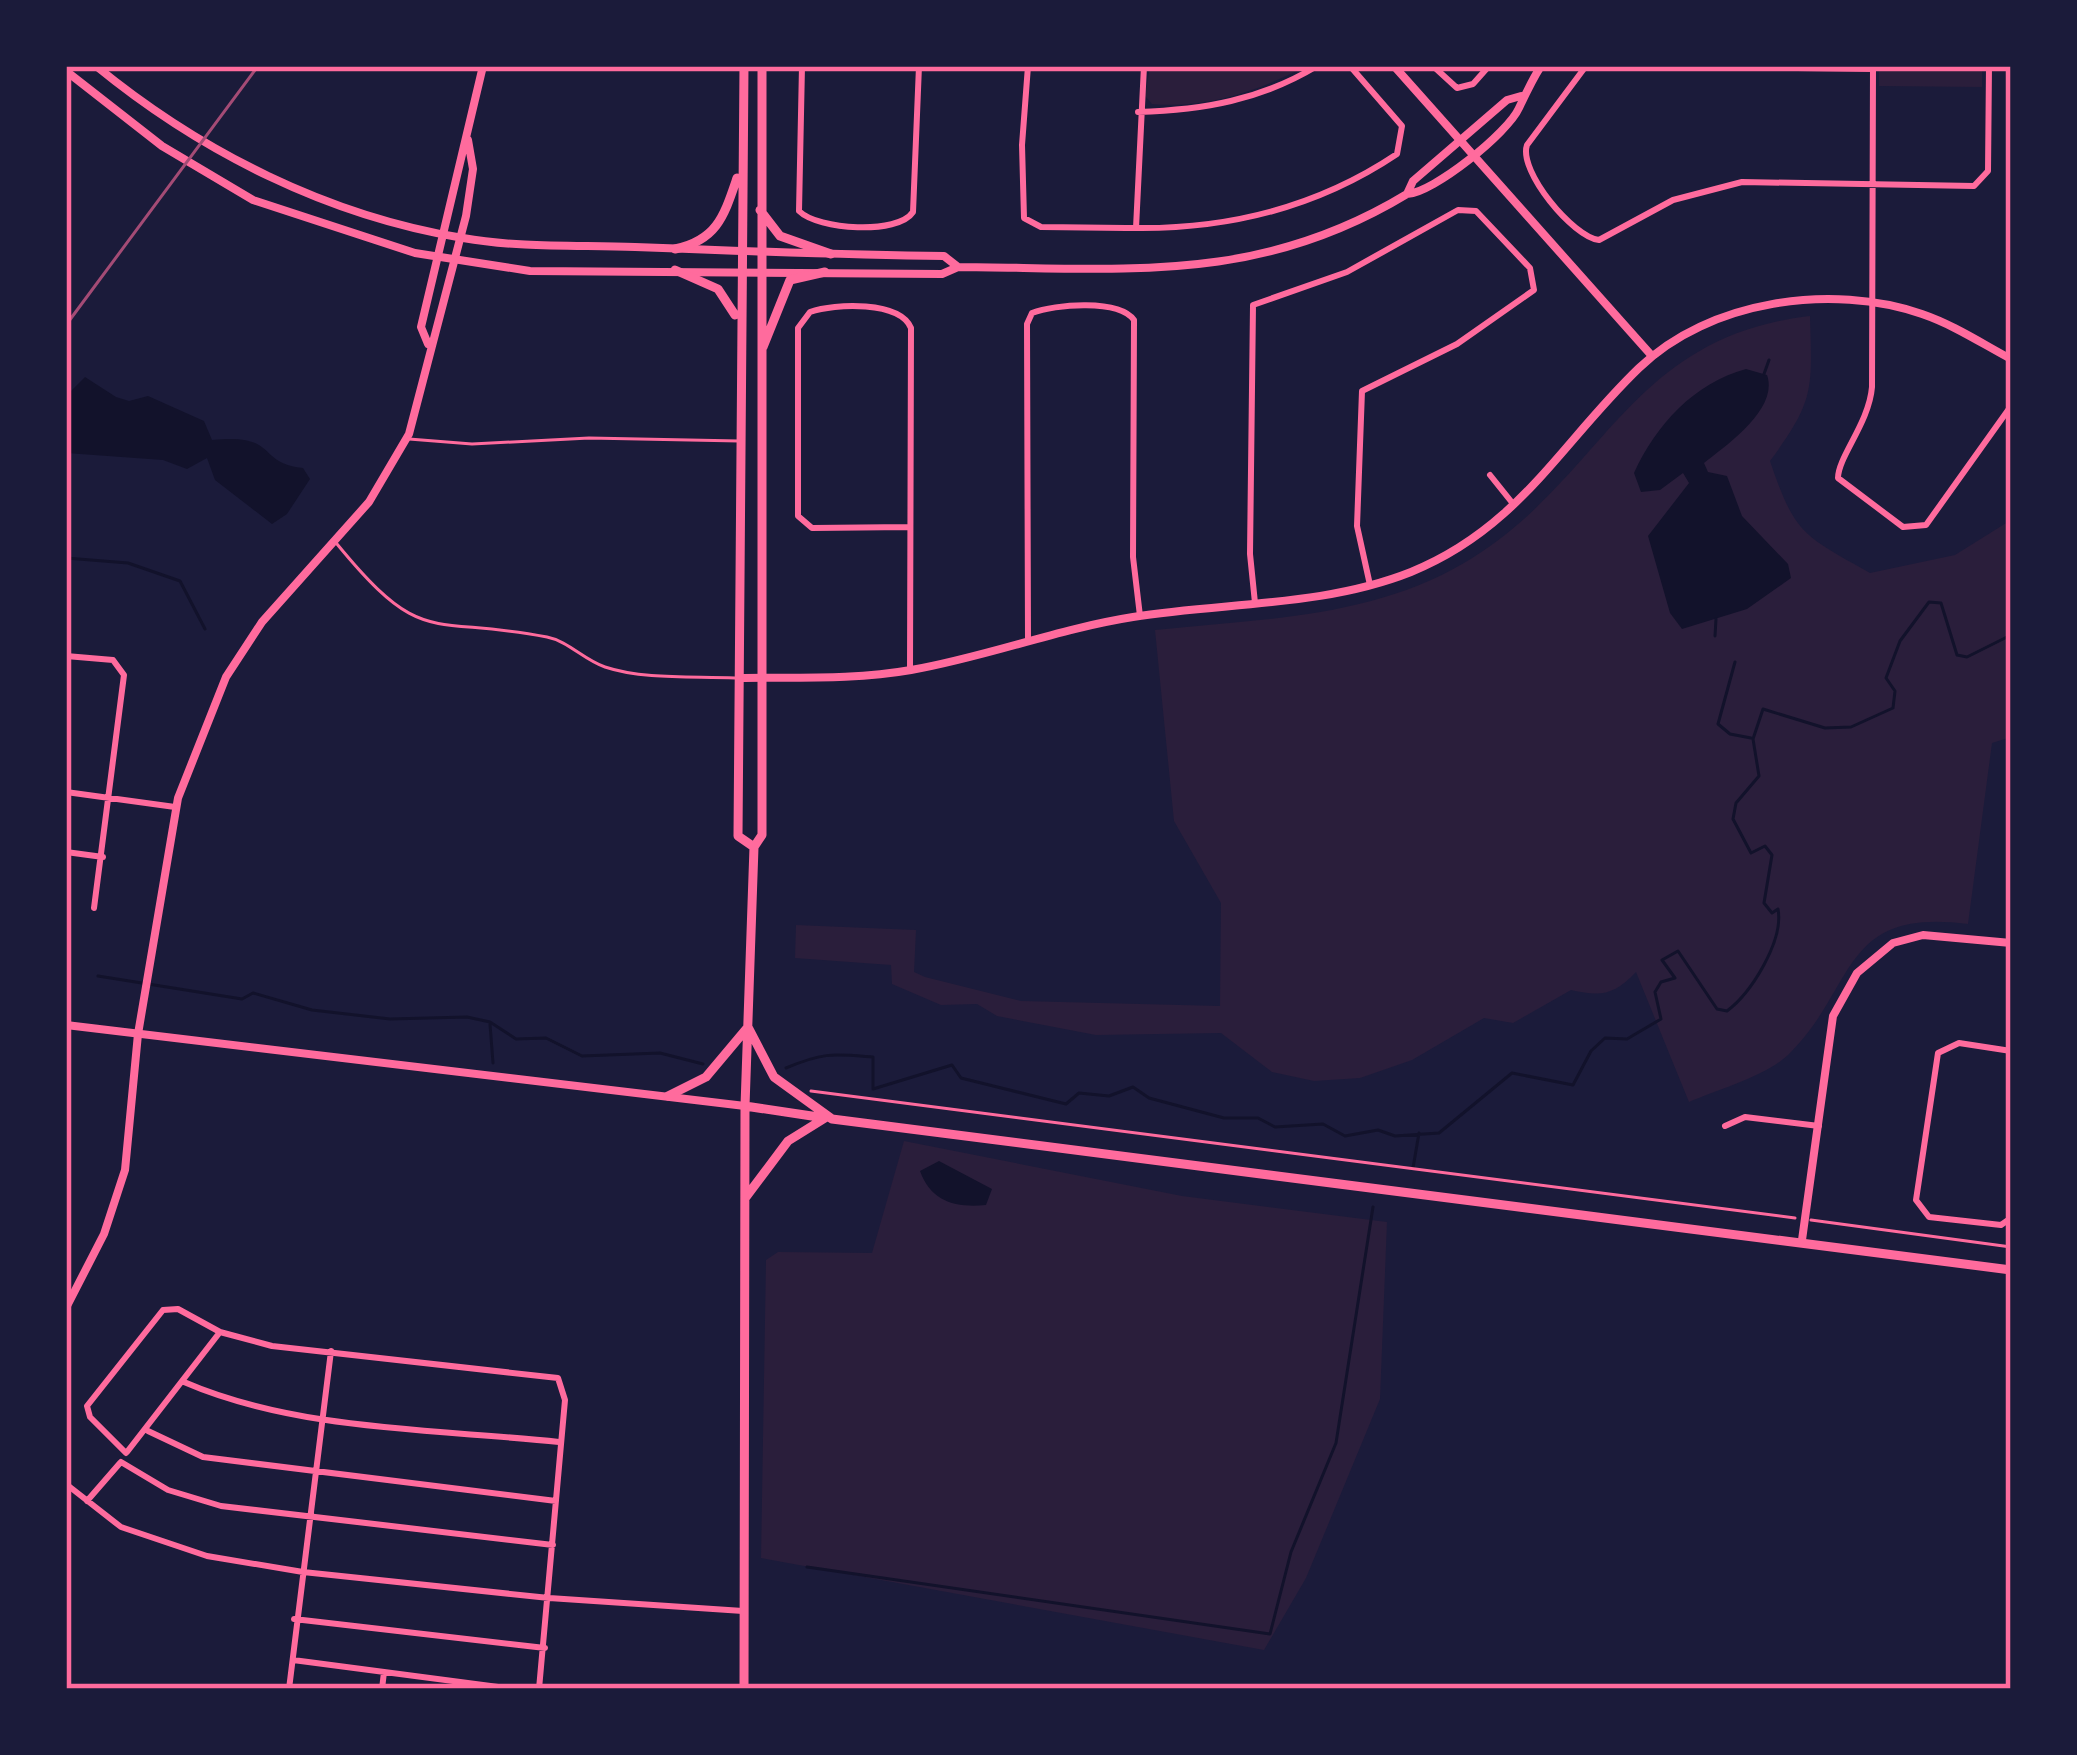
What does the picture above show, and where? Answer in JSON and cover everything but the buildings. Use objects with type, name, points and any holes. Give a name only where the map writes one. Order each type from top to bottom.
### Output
[{"type":"main road","points":[[744,66],[738,836],[754,847]]},
{"type":"main road","points":[[744,1689],[745,1106],[754,847],[762,835],[762,66]]},
{"type":"main road","points":[[675,249],[707,240],[714,232],[741,167]]},
{"type":"main road","points":[[760,210],[780,236],[831,254]]},
{"type":"main road","points":[[675,270],[706,282],[730,302],[740,349]]},
{"type":"main road","points":[[759,364],[784,289],[801,275],[826,272]]},
{"type":"main road","points":[[668,1096],[706,1077],[748,1028]]},
{"type":"main road","points":[[748,1028],[775,1077],[829,1119]]},
{"type":"main road","points":[[745,1106],[2011,1270]]},
{"type":"main road","points":[[746,1197],[788,1141],[829,1119]]},
{"type":"street","points":[[96,66],[174,123],[285,184],[442,234],[560,248],[944,256],[958,267]]},
{"type":"street","points":[[428,345],[421,327],[483,66]]},
{"type":"street","points":[[802,66],[799,211],[815,223],[894,225],[913,212],[919,66]]},
{"type":"street","points":[[1028,66],[1022,145],[1024,218],[1041,227],[1136,228],[1224,223],[1282,210],[1344,185],[1396,154],[1403,142],[1402,127],[1350,66]]},
{"type":"street","points":[[1136,228],[1138,112],[1144,66]]},
{"type":"street","points":[[1138,112],[1192,109],[1249,98],[1318,66]]},
{"type":"street","points":[[1394,66],[1652,356]]},
{"type":"street","points":[[1433,66],[1457,88],[1473,84],[1490,66]]},
{"type":"street","points":[[66,70],[151,138],[253,200],[354,236],[436,256],[516,270],[943,274],[958,267],[1228,264],[1316,242],[1407,194],[1422,194],[1473,155],[1519,108],[1521,96],[1541,66]]},
{"type":"street","points":[[1586,66],[1524,153],[1529,174],[1592,240],[1656,207],[1715,187],[1751,182],[1966,187],[1985,178],[1989,66]]},
{"type":"street","points":[[1654,66],[1873,68],[1872,396],[1861,433],[1838,468],[1841,483],[1904,527],[1926,524],[2011,406]]},
{"type":"street","points":[[1407,194],[1413,181],[1507,100],[1521,96]]},
{"type":"street","points":[[66,1308],[104,1234],[125,1170],[138,1034],[176,807],[226,677],[262,622],[377,491],[407,439],[428,345],[440,327],[460,238],[473,169],[468,140]]},
{"type":"street","points":[[1255,603],[1250,554],[1253,304],[1347,272],[1458,210],[1470,209],[1487,219],[1530,268],[1534,290],[1457,344],[1362,391],[1358,526],[1370,585]]},
{"type":"street","points":[[739,678],[910,671],[1028,638],[1140,616],[1370,585],[1445,556],[1516,506],[1652,356],[1697,330],[1756,308],[1808,300],[1869,301],[1939,320],[2011,359]]},
{"type":"street","points":[[1028,638],[1027,324],[1039,310],[1118,308],[1134,320],[1133,557],[1140,616]]},
{"type":"street","points":[[910,527],[812,528],[798,516],[798,328],[810,312],[893,310],[909,322],[910,527],[910,671]]},
{"type":"street","points":[[1490,475],[1516,506]]},
{"type":"street","points":[[66,656],[113,660],[122,668],[94,908]]},
{"type":"street","points":[[66,792],[176,807]]},
{"type":"street","points":[[66,852],[103,857]]},
{"type":"street","points":[[1802,1240],[1833,1016],[1868,962],[1893,944],[1923,934],[2011,943]]},
{"type":"street","points":[[66,1025],[745,1106]]},
{"type":"street","points":[[2011,1051],[1958,1043],[1938,1053],[1916,1200],[1929,1217],[2001,1225],[2011,1218]]},
{"type":"street","points":[[1725,1126],[1744,1117],[1819,1126]]},
{"type":"street","points":[[126,1453],[90,1418],[91,1398],[163,1310],[178,1309],[220,1332],[272,1346],[559,1378],[565,1400],[539,1689]]},
{"type":"street","points":[[87,1501],[148,1431],[220,1332]]},
{"type":"street","points":[[289,1689],[294,1619],[331,1351]]},
{"type":"street","points":[[184,1382],[225,1400],[324,1417],[559,1442]]},
{"type":"street","points":[[148,1431],[203,1457],[556,1502]]},
{"type":"street","points":[[121,1462],[140,1477],[195,1501],[553,1545]]},
{"type":"street","points":[[66,1484],[121,1527],[165,1545],[302,1572],[550,1598],[743,1611]]},
{"type":"street","points":[[294,1619],[545,1648]]},
{"type":"street","points":[[293,1660],[514,1689]]},
{"type":"street","points":[[382,1689],[384,1672]]},
{"type":"lane","points":[[407,439],[472,444],[589,438],[739,442]]},
{"type":"lane","points":[[335,543],[376,590],[416,620],[439,628],[551,637],[603,667],[739,678]]},
{"type":"path","points":[[796,1087],[1244,1150],[1787,1217]]},
{"type":"path","points":[[1824,1222],[2011,1247]]},
{"type":"shaded area","points":[[1150,66],[1306,66],[1231,96],[1172,105],[1152,104],[1145,96]]},
{"type":"shaded area","points":[[1879,66],[1982,66],[1982,87],[1879,86]]},
{"type":"shaded area","points":[[1810,316],[1808,393],[1796,423],[1770,461],[1787,504],[1816,540],[1870,573],[1955,555],[2011,520],[2011,737],[1992,743],[1968,924],[1926,922],[1896,928],[1873,940],[1811,1028],[1780,1062],[1689,1102],[1636,972],[1606,992],[1571,990],[1513,1023],[1484,1018],[1412,1060],[1360,1078],[1314,1081],[1272,1072],[1221,1033],[1096,1035],[997,1016],[977,1004],[941,1005],[892,984],[891,965],[795,958],[796,925],[916,930],[914,972],[1021,1001],[1220,1006],[1221,903],[1174,821],[1155,630],[1314,613],[1428,581],[1464,563],[1512,529],[1621,416],[1698,352],[1748,329]]},
{"type":"shaded area","points":[[1746,369],[1767,375],[1765,401],[1749,425],[1704,463],[1708,472],[1727,476],[1742,516],[1788,564],[1791,578],[1747,609],[1682,629],[1670,613],[1648,536],[1689,483],[1683,473],[1660,490],[1641,492],[1634,473],[1653,438],[1679,408],[1710,384]]},
{"type":"shaded area","points":[[85,377],[116,397],[129,401],[148,396],[204,421],[212,440],[258,444],[278,461],[303,468],[310,479],[287,514],[272,524],[215,480],[207,458],[187,469],[163,460],[66,453],[66,396]]},
{"type":"shaded area","points":[[904,1141],[1182,1196],[1387,1222],[1380,1399],[1306,1578],[1264,1650],[761,1558],[766,1260],[778,1252],[872,1253]]},
{"type":"shaded area","points":[[939,1161],[992,1189],[986,1205],[955,1204],[931,1190],[920,1171]]},
{"type":"waterway","points":[[1764,374],[1769,360]]},
{"type":"waterway","points":[[66,558],[128,563],[180,581],[205,629]]},
{"type":"waterway","points":[[786,1068],[829,1055],[873,1057],[873,1089],[952,1065],[961,1078],[1066,1104],[1079,1093],[1109,1096],[1133,1087],[1149,1098],[1224,1118],[1258,1118],[1275,1127],[1323,1124],[1345,1136],[1378,1130],[1395,1136],[1439,1133],[1512,1073],[1573,1085],[1591,1051],[1605,1038],[1627,1039],[1661,1019],[1655,992],[1661,982],[1675,978],[1662,960],[1678,951],[1717,1009],[1727,1011],[1746,992],[1771,951],[1779,922],[1778,909],[1772,913],[1764,903],[1772,855],[1765,846],[1751,853],[1733,819],[1736,803],[1759,776],[1753,739],[1763,709],[1825,728],[1851,727],[1893,708],[1895,691],[1886,678],[1900,641],[1929,602],[1941,603],[1957,655],[1967,657],[2011,635]]},
{"type":"waterway","points":[[1715,636],[1716,619]]},
{"type":"waterway","points":[[1735,662],[1718,724],[1730,734],[1751,738]]},
{"type":"waterway","points":[[98,976],[242,999],[253,993],[312,1010],[390,1019],[467,1017],[490,1022],[516,1039],[546,1038],[582,1056],[660,1053],[703,1064]]},
{"type":"waterway","points":[[490,1024],[493,1063]]},
{"type":"waterway","points":[[1413,1168],[1419,1133]]},
{"type":"waterway","points":[[807,1567],[1270,1634],[1291,1552],[1336,1443],[1373,1207]]},
{"type":"railway","points":[[66,325],[258,66]]}]
